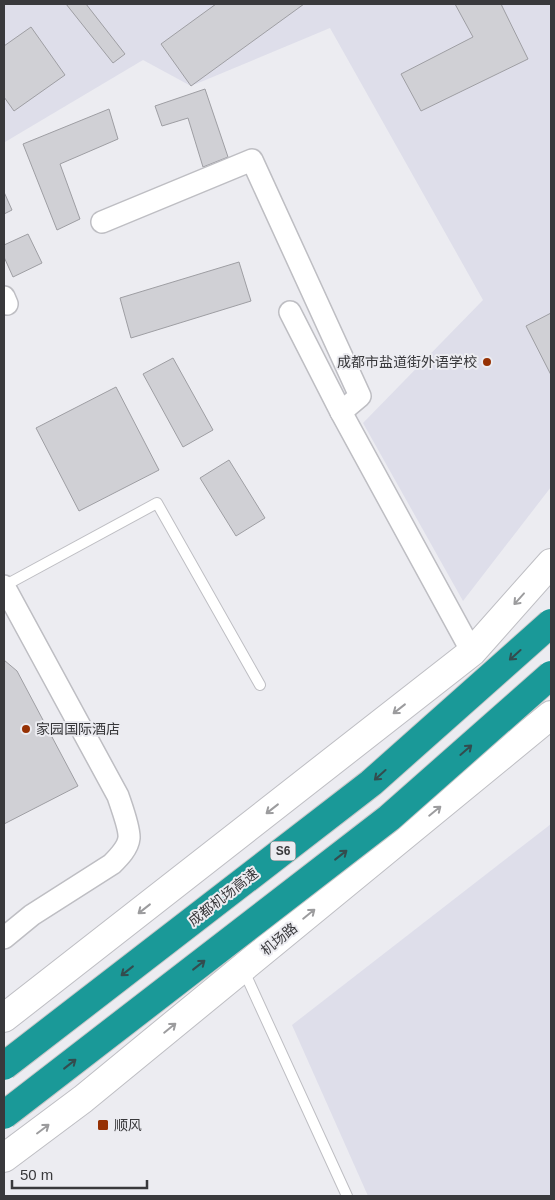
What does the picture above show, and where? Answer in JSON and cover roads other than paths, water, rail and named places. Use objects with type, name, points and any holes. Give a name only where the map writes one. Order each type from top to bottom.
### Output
[{"type":"highway","name":"成都机场高速","points":[[4,1066],[371,783],[551,623]]},
{"type":"highway","points":[[4,1115],[388,818],[551,675]]},
{"type":"main road","points":[[8,1007],[472,652],[551,563]]},
{"type":"main road","name":"机场路","points":[[4,1158],[83,1099],[551,715]]},
{"type":"street","points":[[102,222],[252,160],[360,396],[341,412]]},
{"type":"street","points":[[290,312],[341,412],[472,652]]},
{"type":"street","points":[[4,586],[118,796],[126,819],[129,838],[122,854],[112,864],[32,915],[4,938]]},
{"type":"lane","points":[[4,586],[156,503],[260,684]]},
{"type":"lane","points":[[243,968],[348,1196]]},
{"type":"place","name":"成都市盐道街外语学校","points":[[487,362]]},
{"type":"place","name":"家园国际酒店","points":[[26,729]]},
{"type":"place","name":"顺风","points":[[103,1125]]}]
